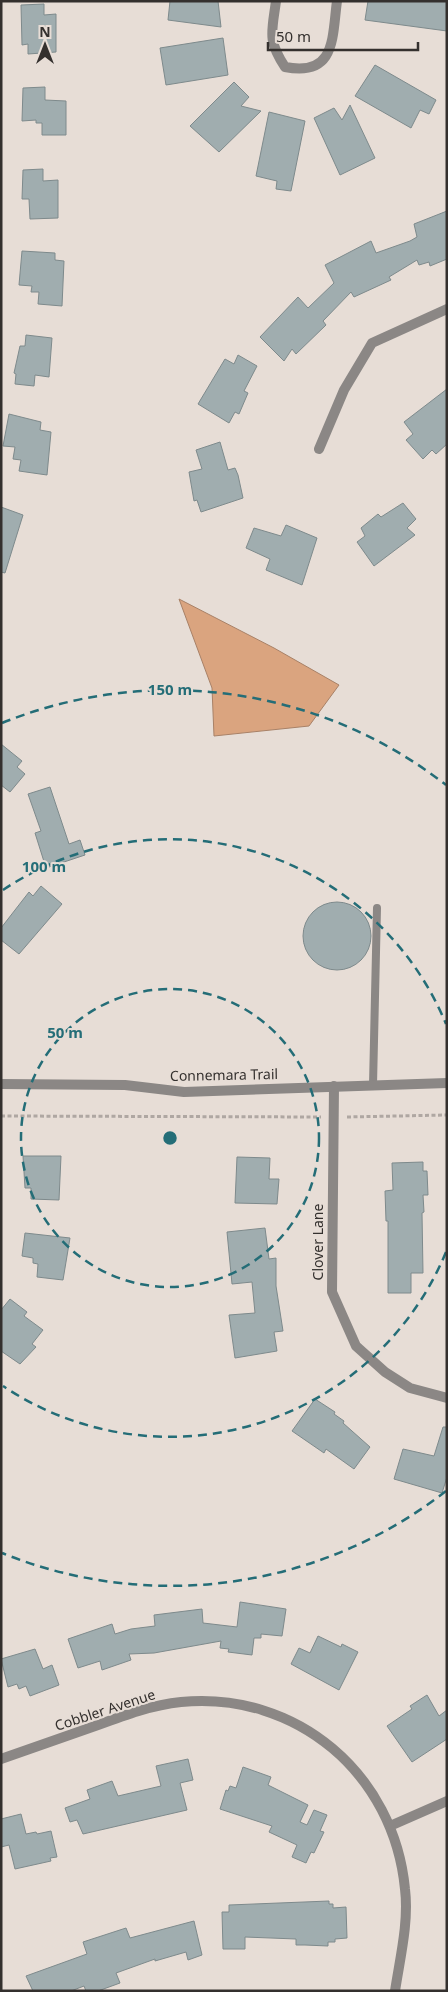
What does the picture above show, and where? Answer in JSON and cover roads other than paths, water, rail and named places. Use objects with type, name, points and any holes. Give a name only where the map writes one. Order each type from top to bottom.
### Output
[{"type":"street","points":[[276,1],[272,33],[273,49],[285,67],[299,70],[316,66],[330,52],[337,1]]},
{"type":"street","points":[[319,449],[344,390],[372,343],[447,309]]},
{"type":"street","name":"Connemara Trail","points":[[1,1084],[125,1085],[184,1092],[447,1083]]},
{"type":"street","name":"Clover Lane","points":[[334,1086],[332,1117],[332,1292],[356,1346],[385,1372],[410,1388],[447,1398]]},
{"type":"street","name":"Cobbler Avenue","points":[[1,1759],[150,1706],[214,1700],[242,1703],[269,1711],[295,1723],[334,1750],[361,1776],[377,1800],[396,1841],[406,1890],[403,1936],[395,1991]]},
{"type":"street","points":[[390,1826],[447,1802]]},
{"type":"lane","points":[[373,1085],[377,908]]}]
